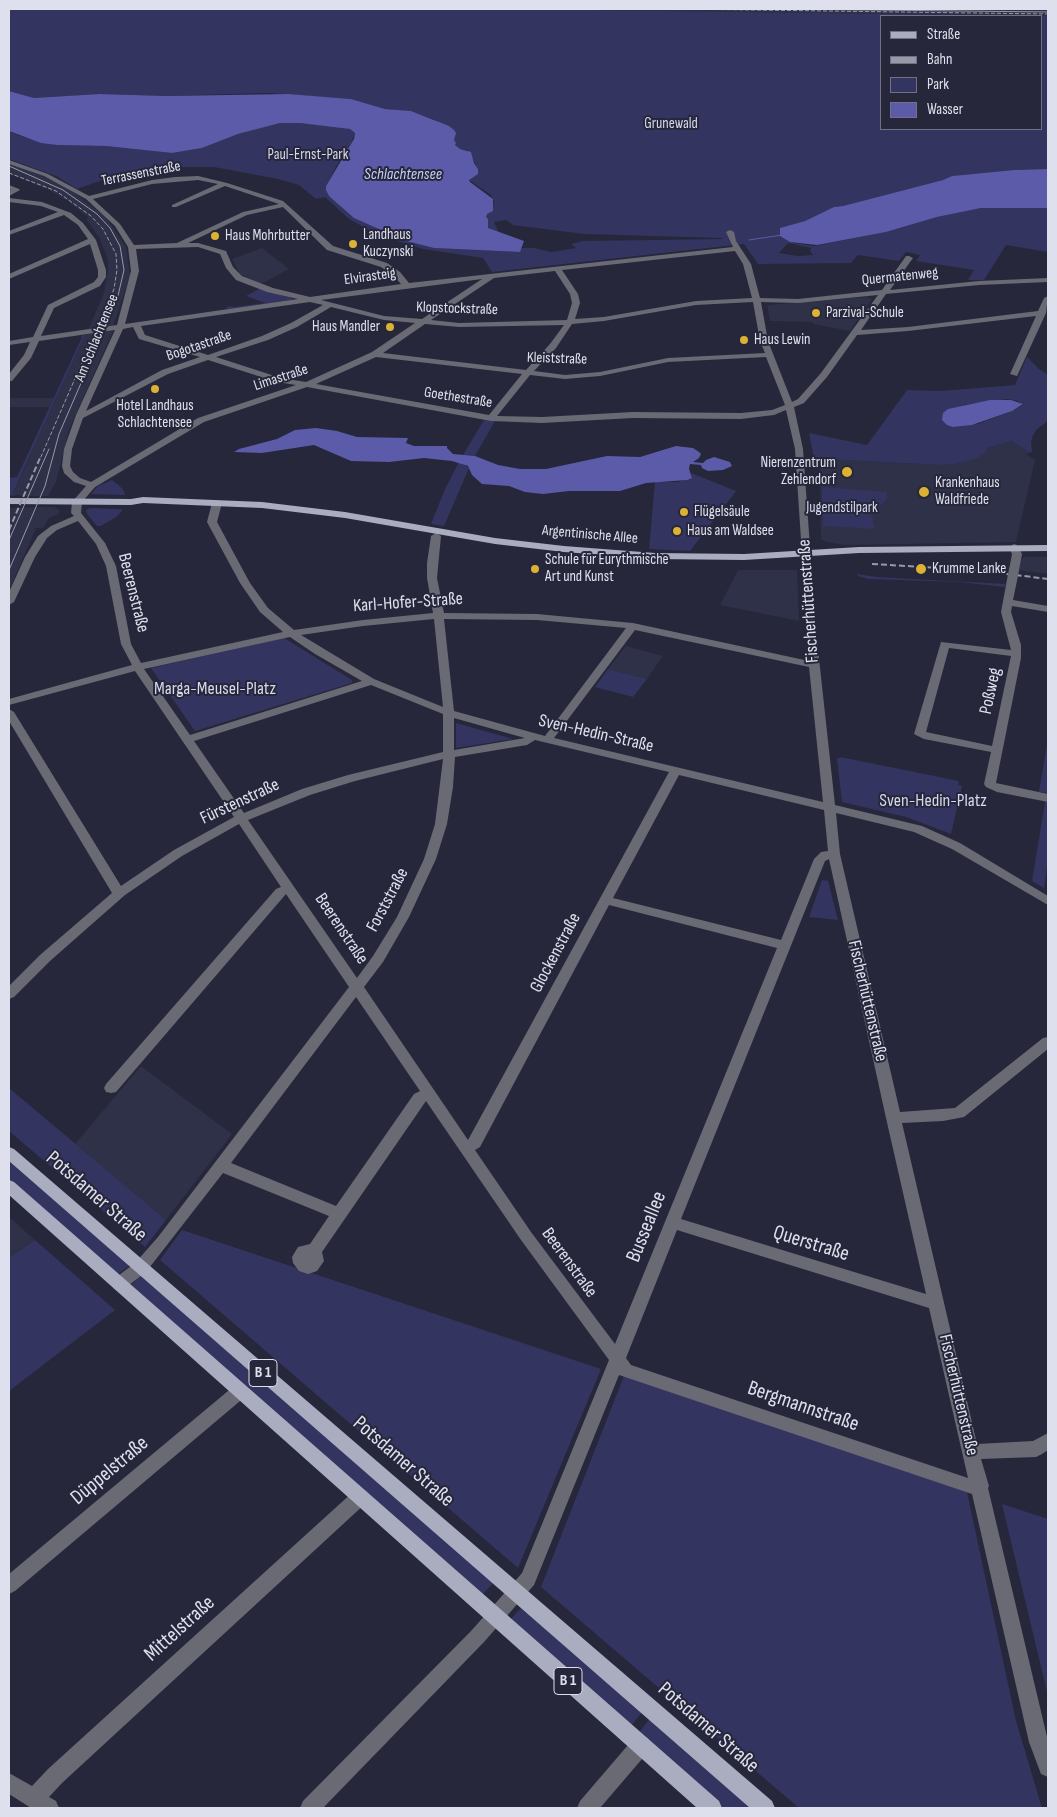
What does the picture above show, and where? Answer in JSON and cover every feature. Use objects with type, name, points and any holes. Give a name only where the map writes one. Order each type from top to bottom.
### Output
[{"type":"main road","name":"Argentinische Allee","points":[[10,501],[131,502],[143,505],[216,505],[312,511],[515,543],[650,558]]},
{"type":"main road","name":"Argentinische Allee","points":[[216,505],[307,515],[562,554],[650,558],[733,557],[806,553],[1015,551],[1048,548]]},
{"type":"main road","name":"Argentinische Allee","points":[[1015,551],[1048,554]]},
{"type":"main road","name":"Potsdamer Straße","points":[[9,1153],[765,1808]]},
{"type":"main road","name":"B 1","points":[[9,1186],[712,1808]]},
{"type":"street","name":"Am Schlachtensee","points":[[9,162],[46,175],[88,198],[118,225],[132,247],[135,267],[134,278],[120,327],[80,415],[70,442],[66,466],[71,476],[92,485]]},
{"type":"street","name":"Terrassenstraße","points":[[88,198],[152,182],[175,179],[198,178],[225,184],[276,200],[284,205],[330,248],[384,265],[397,274],[406,286]]},
{"type":"street","points":[[174,206],[225,184]]},
{"type":"street","points":[[9,187],[17,190],[9,194]]},
{"type":"street","points":[[9,200],[42,204],[65,212],[81,224],[92,240],[102,270],[102,277],[97,284],[58,302],[51,308],[28,356],[9,379]]},
{"type":"street","points":[[132,247],[178,244],[245,213],[284,205]]},
{"type":"street","points":[[9,233],[65,212]]},
{"type":"street","name":"Fischerhüttenstraße","points":[[730,232],[732,241],[747,264],[753,282],[755,300],[768,355],[790,407],[801,462],[814,665],[834,854],[893,1118],[1040,1742],[1048,1767]]},
{"type":"street","points":[[9,277],[92,240]]},
{"type":"street","name":"Klopstockstraße","points":[[178,244],[198,245],[223,253],[230,268],[239,278],[261,287],[384,318],[423,323],[497,325],[570,322],[604,319],[696,303],[755,300]]},
{"type":"street","name":"Elvirasteig","points":[[9,343],[490,275],[737,249]]},
{"type":"street","points":[[790,407],[801,401],[808,394],[909,258]]},
{"type":"street","points":[[491,418],[527,373],[553,346],[570,322],[576,303],[574,294],[569,284],[556,268]]},
{"type":"street","name":"Limastraße","points":[[77,502],[82,494],[92,485],[209,416],[308,385],[375,354],[423,323],[490,275]]},
{"type":"street","name":"Quermatenweg","points":[[755,300],[798,301],[978,283],[1048,280]]},
{"type":"street","points":[[1014,374],[1048,298]]},
{"type":"street","name":"Bogotastraße","points":[[80,415],[85,415],[165,372],[279,332],[329,305]]},
{"type":"street","points":[[854,333],[908,329],[1042,313]]},
{"type":"street","name":"Goethestraße","points":[[136,325],[142,337],[280,380],[491,418],[542,420],[634,415],[725,417],[756,414],[790,407]]},
{"type":"street","name":"Kleiststraße","points":[[375,354],[527,373],[576,376],[600,374],[645,363],[668,360],[768,355]]},
{"type":"street","points":[[9,602],[40,540],[54,528],[78,518],[77,502]]},
{"type":"street","name":"Sven-Hedin-Straße","points":[[216,505],[212,522],[245,583],[264,610],[319,652],[370,681],[449,713],[532,737],[900,824],[939,837],[1048,901]]},
{"type":"street","name":"Beerenstraße","points":[[78,518],[100,543],[111,566],[122,631],[138,667],[555,1278],[618,1359]]},
{"type":"street","name":"Forststraße","points":[[120,1284],[141,1267],[378,959],[395,934],[430,859],[441,824],[448,787],[450,754],[449,713],[439,616],[432,578],[436,536]]},
{"type":"street","name":"Poßweg","points":[[1015,551],[1007,621],[1016,645],[1016,654],[990,782],[991,786],[1048,798]]},
{"type":"street","points":[[1008,602],[1048,609]]},
{"type":"street","name":"Karl-Hofer-Straße","points":[[9,702],[138,667],[292,633],[363,623],[439,616],[537,617],[633,626],[814,665]]},
{"type":"street","points":[[546,740],[633,626]]},
{"type":"street","points":[[996,750],[924,736],[920,732],[944,645],[949,643],[1016,654]]},
{"type":"street","points":[[187,739],[370,681]]},
{"type":"street","points":[[9,712],[117,890],[122,892]]},
{"type":"street","name":"Fürstenstraße","points":[[9,994],[45,958],[122,892],[178,852],[242,817],[306,792],[352,778],[450,754],[527,742],[532,737]]},
{"type":"street","name":"Glockenstraße","points":[[466,1148],[475,1144],[675,771]]},
{"type":"street","name":"Busseallee","points":[[310,1808],[496,1616],[528,1579],[820,859],[825,855],[834,854]]},
{"type":"street","points":[[111,1088],[280,892],[289,888]]},
{"type":"street","points":[[605,900],[786,946]]},
{"type":"street","points":[[893,1118],[944,1116],[959,1113],[1048,1042]]},
{"type":"street","points":[[313,1252],[419,1098],[429,1094]]},
{"type":"street","points":[[220,1165],[339,1214]]},
{"type":"street","name":"Querstraße","points":[[673,1223],[937,1304]]},
{"type":"street","name":"Bergmannstraße","points":[[618,1359],[624,1370],[968,1486],[980,1486]]},
{"type":"street","name":"Düppelstraße","points":[[9,1585],[240,1390]]},
{"type":"street","points":[[972,1452],[1036,1449],[1048,1441]]},
{"type":"street","name":"Mittelstraße","points":[[41,1804],[55,1776],[360,1497]]},
{"type":"street","points":[[587,1808],[641,1745]]},
{"type":"street","points":[[9,1784],[41,1804]]},
{"type":"shaded area","points":[[514,9],[1048,10],[1048,16]]},
{"type":"shaded area","points":[[9,163],[66,187],[105,216],[126,247],[130,276],[113,326],[107,327],[105,332],[113,331],[69,429],[56,482],[48,496],[13,494],[85,335],[94,333],[88,330],[104,293],[108,260],[100,239],[86,219],[89,218],[68,201],[47,189],[9,174]]},
{"type":"shaded area","points":[[262,248],[289,269],[261,284],[240,274],[232,259]]},
{"type":"shaded area","name":"Parzival-Schule","points":[[867,297],[872,299],[850,331],[813,324],[813,322],[770,321],[767,305]]},
{"type":"shaded area","points":[[9,398],[54,398],[50,407],[9,407]]},
{"type":"shaded area","name":"Krankenhaus Waldfriede","points":[[1012,441],[1030,453],[1026,454],[1035,460],[1016,542],[845,545],[821,539],[820,462],[825,459],[939,465],[954,464],[984,454],[988,448]]},
{"type":"shaded area","points":[[55,507],[60,510],[58,514],[49,518],[43,528],[36,528],[9,590],[9,508]]},
{"type":"shaded area","points":[[1025,557],[1048,557],[1048,574],[1018,570],[1021,559]]},
{"type":"shaded area","points":[[738,570],[797,570],[799,621],[720,605]]},
{"type":"shaded area","points":[[626,646],[663,656],[647,679],[608,669]]},
{"type":"shaded area","points":[[141,1066],[232,1134],[166,1220],[75,1144]]},
{"type":"shaded area","points":[[9,1217],[35,1240],[9,1258]]},
{"type":"green space","name":"Grunewald","points":[[9,9],[513,9],[972,15],[880,15],[880,130],[1042,130],[1042,16],[1048,16],[1048,169],[952,176],[943,180],[834,207],[805,221],[780,228],[780,236],[793,243],[814,246],[886,232],[937,217],[981,208],[1048,208],[1048,252],[1006,245],[984,280],[968,280],[974,270],[916,261],[920,255],[906,252],[899,261],[858,255],[851,263],[758,264],[744,244],[492,272],[483,258],[423,249],[380,236],[349,219],[325,197],[316,199],[299,185],[278,179],[214,167],[181,167],[152,169],[118,177],[113,176],[77,189],[56,176],[9,159],[9,131],[20,136],[57,145],[106,146],[172,153],[202,148],[238,134],[279,123],[291,122],[341,127],[350,129],[355,133],[348,152],[338,163],[326,186],[329,196],[406,241],[434,248],[519,252],[522,248],[534,248],[551,252],[576,248],[571,244],[583,241],[723,239],[584,234],[513,225],[506,220],[494,222],[499,233],[488,229],[486,214],[492,212],[494,202],[491,195],[469,180],[478,169],[472,157],[467,150],[460,149],[455,145],[454,140],[435,120],[410,111],[385,109],[351,99],[269,93],[167,96],[99,94],[34,98],[9,91]],"holes":[[[788,243],[811,248],[810,251],[813,255],[798,256],[779,253]]]},
{"type":"green space","points":[[259,289],[292,298],[292,300],[226,308],[229,306],[265,303],[246,296]]},
{"type":"green space","points":[[85,335],[13,493],[16,496],[9,495],[9,478],[17,477],[82,337],[80,336]]},
{"type":"green space","points":[[1027,357],[1048,375],[1048,421],[1037,429],[1033,435],[1031,442],[1032,451],[1030,453],[1012,441],[988,448],[984,454],[974,459],[954,464],[939,465],[825,459],[815,464],[809,433],[867,445],[907,390],[940,391],[1015,385]],"holes":[[[1007,399],[1018,401],[1023,405],[1012,411],[978,424],[955,427],[964,405]]]},
{"type":"green space","points":[[484,420],[495,421],[475,456],[463,455]]},
{"type":"green space","points":[[459,462],[469,468],[444,526],[431,524],[445,489]]},
{"type":"green space","points":[[691,473],[736,491],[690,551],[649,549],[655,482],[677,482],[692,478]]},
{"type":"green space","points":[[112,480],[123,489],[125,495],[91,494],[98,486]]},
{"type":"green space","name":"Jugendstilpark","points":[[822,487],[887,492],[887,499],[871,514],[875,529],[823,526]]},
{"type":"green space","points":[[90,508],[123,510],[116,517],[101,526],[97,526],[87,514],[86,510]]},
{"type":"green space","points":[[857,574],[877,577],[1005,584],[1005,587],[959,582],[868,579]]},
{"type":"green space","name":"Marga-Meusel-Platz","points":[[284,638],[352,680],[352,683],[195,731],[151,668]]},
{"type":"green space","points":[[608,669],[647,679],[633,697],[595,687]]},
{"type":"green space","points":[[456,723],[513,739],[456,748]]},
{"type":"green space","points":[[1048,738],[1048,793],[1039,792]]},
{"type":"green space","name":"Sven-Hedin-Platz","points":[[840,757],[959,781],[958,785],[962,786],[951,834],[906,817],[842,802],[837,759]]},
{"type":"green space","points":[[1045,802],[1048,802],[1048,860],[1044,888],[1032,881]]},
{"type":"green space","points":[[822,880],[828,881],[838,920],[809,917]]},
{"type":"green space","points":[[9,1088],[166,1220],[145,1247],[9,1131]]},
{"type":"green space","points":[[9,1159],[129,1263],[129,1266],[118,1274],[9,1180]]},
{"type":"green space","points":[[182,1230],[601,1369],[518,1568],[160,1260]]},
{"type":"green space","points":[[35,1240],[115,1310],[9,1391],[9,1258]]},
{"type":"green space","points":[[141,1276],[495,1581],[481,1596],[131,1285]]},
{"type":"green space","points":[[624,1376],[967,1492],[1016,1721],[1042,1808],[799,1808],[541,1587]]},
{"type":"green space","points":[[1002,1504],[1048,1519],[1048,1696]]},
{"type":"green space","points":[[522,1607],[643,1711],[630,1727],[510,1620]]},
{"type":"green space","points":[[651,1717],[756,1808],[722,1808],[638,1734]]},
{"type":"water","name":"Schlachtensee","points":[[9,91],[34,98],[99,94],[167,96],[288,94],[351,99],[385,109],[411,111],[449,126],[454,130],[456,133],[455,145],[460,149],[471,152],[478,169],[478,174],[469,180],[470,182],[493,199],[493,211],[487,214],[486,217],[488,219],[488,228],[524,241],[520,252],[434,248],[406,241],[354,218],[329,196],[326,190],[326,186],[354,139],[355,133],[350,129],[300,123],[280,123],[238,134],[202,148],[172,153],[106,146],[57,145],[41,143],[9,131]]},
{"type":"water","points":[[1048,169],[1048,208],[981,208],[937,217],[886,232],[817,245],[790,242],[780,236],[780,228],[805,221],[834,207],[943,180],[952,176]]},
{"type":"water","points":[[990,400],[1011,400],[1023,404],[1012,411],[972,425],[953,427],[947,425],[942,420],[943,413],[948,409]]},
{"type":"water","points":[[316,428],[337,431],[357,437],[408,438],[406,443],[414,446],[447,446],[453,454],[475,456],[498,465],[520,469],[546,469],[607,456],[640,457],[676,446],[693,448],[699,452],[701,454],[699,458],[693,462],[703,463],[714,457],[730,462],[732,466],[723,470],[708,471],[702,468],[701,465],[690,464],[689,469],[692,478],[687,480],[646,483],[620,491],[569,491],[543,494],[525,492],[509,486],[482,484],[472,475],[468,466],[452,461],[424,458],[389,462],[351,461],[314,445],[262,453],[234,452],[277,439],[295,430]]},
{"type":"waterway","points":[[749,240],[782,235]]},
{"type":"tram line","points":[[786,9],[1048,12]]},
{"type":"tram line","points":[[9,166],[63,190],[97,214],[110,228],[120,246],[124,270],[117,300],[59,434],[45,486],[9,570]]},
{"type":"tram line","points":[[9,540],[49,449]]},
{"type":"railway","points":[[679,9],[1048,14]]},
{"type":"railway","points":[[9,173],[56,191],[91,216],[103,229],[116,254],[117,270],[114,289],[40,459]]},
{"type":"railway","points":[[9,530],[40,458]]},
{"type":"railway","points":[[872,564],[975,570],[1048,579]]},
{"type":"place","name":"Haus Mohrbutter","points":[[215,236]]},
{"type":"place","name":"Landhaus Kuczynski","points":[[353,244]]},
{"type":"place","name":"Parzival-Schule","points":[[816,313]]},
{"type":"place","name":"Haus Mandler","points":[[390,327]]},
{"type":"place","name":"Haus Lewin","points":[[744,340]]},
{"type":"place","name":"Hotel Landhaus Schlachtensee","points":[[155,389]]},
{"type":"place","name":"Nierenzentrum Zehlendorf","points":[[847,472]]},
{"type":"place","name":"Krankenhaus Waldfriede","points":[[924,492]]},
{"type":"place","name":"Flügelsäule","points":[[684,512]]},
{"type":"place","name":"Haus am Waldsee","points":[[677,531]]},
{"type":"place","name":"Schule für Eurythmische Art und Kunst","points":[[535,569]]},
{"type":"place","name":"Krumme Lanke","points":[[921,569]]},
{"type":"park label","name":"Paul-Ernst-Park","points":[[308,155]]}]
